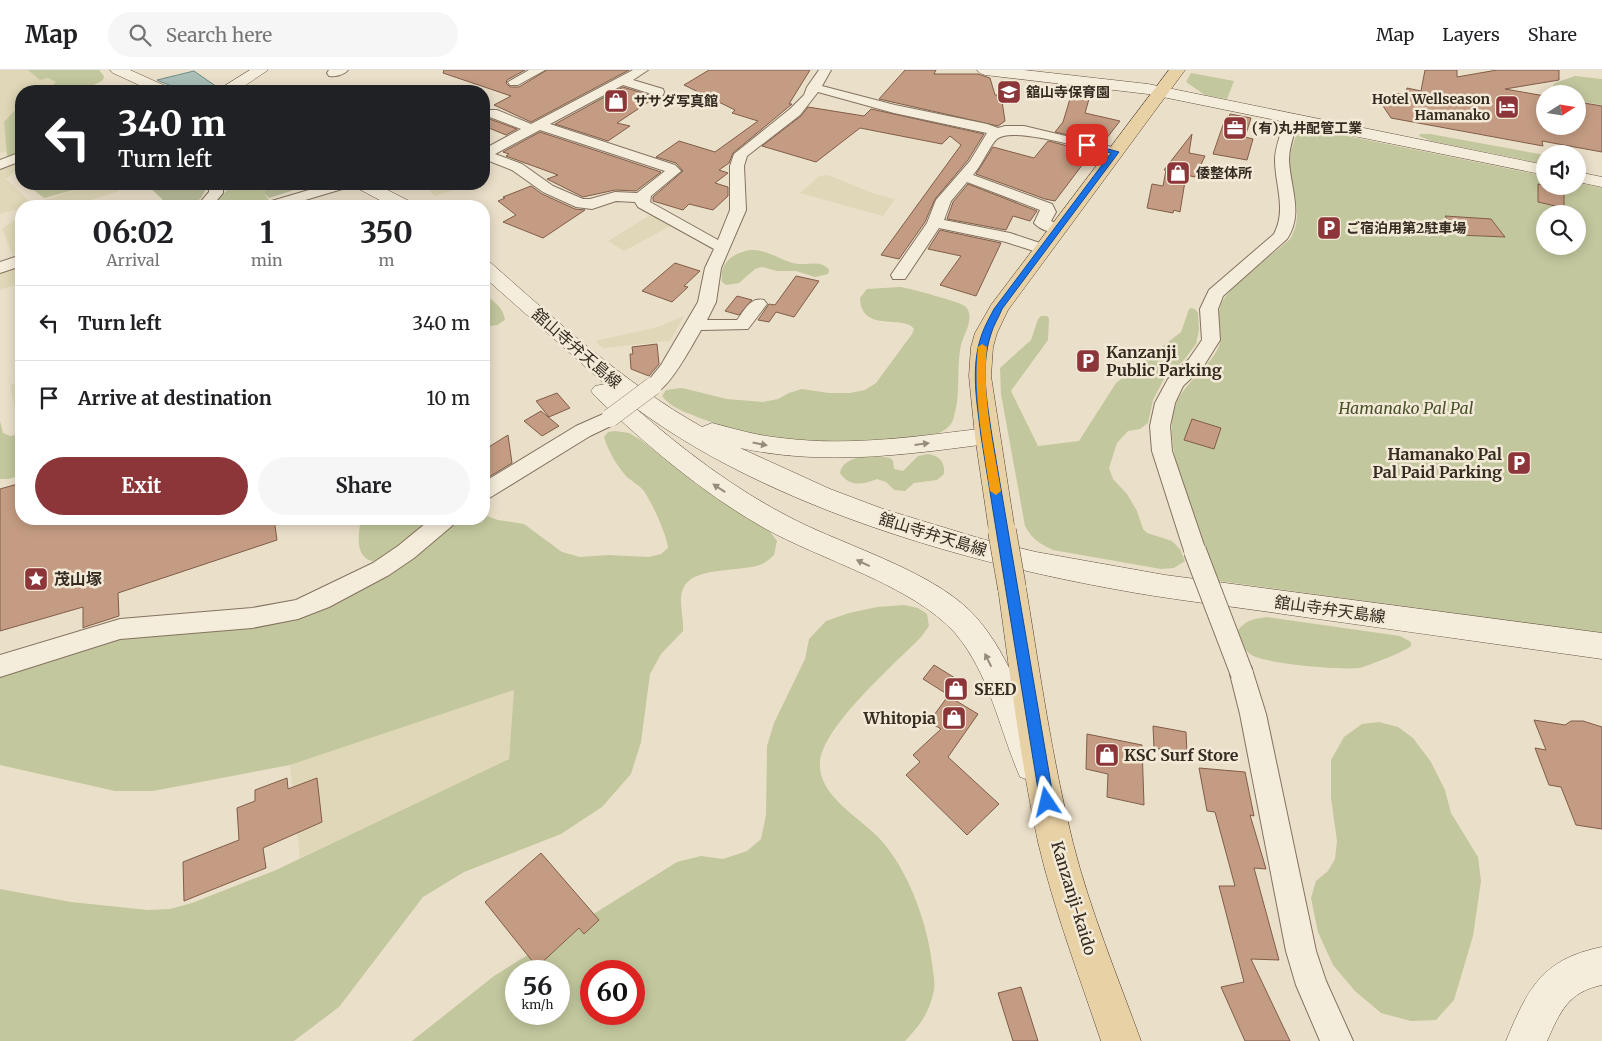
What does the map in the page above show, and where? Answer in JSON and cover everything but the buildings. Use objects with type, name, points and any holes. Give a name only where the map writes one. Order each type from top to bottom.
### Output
[{"type":"main road","points":[[118,70],[151,85]]},
{"type":"main road","points":[[236,85],[260,70]]},
{"type":"main road","points":[[985,70],[1162,92],[1536,168]]},
{"type":"main road","name":"Kanzanji-kaido","points":[[1121,1041],[1068,888],[1047,802],[986,436],[980,361],[986,334],[998,309],[1177,70]]},
{"type":"main road","points":[[1586,179],[1602,182]]},
{"type":"main road","points":[[374,190],[393,200]]},
{"type":"main road","name":"舘山寺弁天島線","points":[[490,272],[625,390],[650,396],[727,452],[821,496],[930,534],[1010,556],[1136,582],[1602,646]]},
{"type":"main road","points":[[533,310],[554,342],[594,383],[649,435],[706,479],[775,521],[912,586],[950,610],[966,626],[985,654],[1003,693],[1047,802]]},
{"type":"main road","points":[[650,396],[723,435],[762,444],[812,450],[887,448],[986,436]]},
{"type":"main road","points":[[1526,1041],[1549,994],[1567,978],[1589,967],[1602,966]]},
{"type":"street","points":[[514,82],[539,70]]},
{"type":"street","points":[[490,151],[642,70]]},
{"type":"street","points":[[490,488],[583,431],[650,396],[666,373],[707,302],[713,268],[738,210],[738,160],[746,149],[772,123],[802,105],[825,70]]},
{"type":"street","points":[[623,81],[658,92]]},
{"type":"street","points":[[813,87],[894,109],[987,128],[997,133]]},
{"type":"street","points":[[492,113],[670,168],[674,171],[644,194],[642,198],[643,204],[713,244],[723,247]]},
{"type":"street","points":[[1292,118],[1282,158],[1289,214],[1286,229],[1282,236],[1215,294],[1209,309],[1211,340],[1196,363],[1175,383],[1165,403],[1160,426],[1162,450],[1194,551],[1242,674],[1253,714],[1301,951],[1312,985],[1337,1041]]},
{"type":"street","points":[[899,275],[935,223],[944,200],[965,177],[981,156],[992,136],[997,133],[1005,130],[1024,130],[1116,152]]},
{"type":"street","points":[[490,156],[517,167],[548,189],[581,204],[592,204],[614,196],[642,198]]},
{"type":"street","points":[[0,165],[15,159]]},
{"type":"street","points":[[965,177],[1044,206],[1049,210],[1042,223],[1058,229]]},
{"type":"street","points":[[210,200],[216,193],[216,190]]},
{"type":"street","points":[[290,200],[324,190]]},
{"type":"street","points":[[935,223],[1010,238],[1043,249]]},
{"type":"street","points":[[0,268],[15,262]]},
{"type":"street","points":[[695,325],[742,326],[758,304]]},
{"type":"street","points":[[0,666],[120,629],[252,618],[298,609],[321,600],[382,569],[438,525]]},
{"type":"shaded area","points":[[0,70],[28,70],[40,80],[48,78],[57,82],[53,85],[15,85],[15,110],[4,122],[7,152],[0,153]]},
{"type":"shaded area","points":[[15,161],[15,171],[6,179],[15,190],[17,190],[28,200],[15,200],[15,210],[0,214],[0,168]]},
{"type":"shaded area","points":[[828,175],[875,194],[895,199],[883,216],[800,193],[819,176]]},
{"type":"shaded area","points":[[77,190],[119,191],[91,200],[44,200]]},
{"type":"shaded area","points":[[429,190],[454,190],[435,196]]},
{"type":"shaded area","points":[[652,214],[672,225],[624,251],[608,241]]},
{"type":"shaded area","points":[[15,220],[15,256],[13,256],[2,229]]},
{"type":"shaded area","points":[[15,267],[15,285],[0,290],[0,273]]},
{"type":"shaded area","points":[[684,316],[670,341],[603,348],[595,341],[658,327]]},
{"type":"shaded area","points":[[15,383],[15,409],[10,385]]},
{"type":"shaded area","points":[[514,690],[509,759],[300,858],[290,765]]},
{"type":"green space","points":[[28,70],[99,70],[104,76],[103,80],[93,85],[53,85],[56,82],[48,78],[40,80]]},
{"type":"green space","points":[[1191,73],[1234,81],[1227,99],[1205,95],[1186,82]]},
{"type":"green space","points":[[1575,76],[1602,79],[1602,105],[1586,102],[1586,85],[1554,85]]},
{"type":"green space","points":[[14,111],[15,156],[9,157],[7,155],[4,122]]},
{"type":"green space","name":"Hamanako Pal Pal","points":[[1298,126],[1536,174],[1536,195],[1586,195],[1586,185],[1602,188],[1602,633],[1219,581],[1185,494],[1178,470],[1173,447],[1172,426],[1175,407],[1188,385],[1211,359],[1219,346],[1219,310],[1225,297],[1290,239],[1295,230],[1297,210],[1290,170],[1291,152]]},
{"type":"green space","points":[[1420,134],[1430,134],[1536,153],[1536,162],[1431,141],[1419,136]]},
{"type":"green space","points":[[34,190],[74,190],[44,198]]},
{"type":"green space","points":[[152,190],[205,191],[199,200],[162,199]]},
{"type":"green space","points":[[227,190],[263,190],[268,200],[218,200]]},
{"type":"green space","points":[[266,190],[294,190],[269,198],[263,191]]},
{"type":"green space","points":[[749,250],[763,251],[792,263],[822,265],[829,270],[828,274],[815,277],[796,271],[777,271],[762,267],[755,269],[739,283],[726,285],[722,282],[722,275],[728,260],[737,254]]},
{"type":"green space","points":[[900,287],[961,304],[968,310],[968,325],[961,345],[956,408],[952,423],[939,433],[930,436],[880,441],[800,441],[748,433],[722,426],[683,411],[662,396],[666,390],[682,388],[727,399],[763,402],[778,399],[802,389],[829,393],[850,393],[865,390],[876,383],[914,329],[902,323],[875,320],[868,316],[862,309],[860,298],[867,289]]},
{"type":"green space","points":[[490,298],[503,312],[505,320],[497,325],[490,326]]},
{"type":"green space","points":[[1191,308],[1195,309],[1198,313],[1199,330],[1196,344],[1185,359],[1164,379],[1153,400],[1148,423],[1140,429],[1128,431],[1117,443],[1109,468],[1113,479],[1127,494],[1137,511],[1143,529],[1147,533],[1172,541],[1180,549],[1185,561],[1174,568],[1161,569],[1053,550],[1040,543],[1030,534],[1025,526],[1001,394],[1000,368],[1031,340],[1038,319],[1041,316],[1047,316],[1049,319],[1048,340],[1011,391],[1038,446],[1079,441],[1116,383],[1181,332]]},
{"type":"green space","points":[[0,421],[3,433],[10,436],[15,435],[15,477],[0,479]]},
{"type":"green space","points":[[608,432],[629,433],[641,440],[697,485],[768,529],[777,541],[774,555],[762,564],[753,567],[707,573],[696,576],[688,581],[683,589],[681,599],[683,631],[661,654],[650,674],[641,742],[631,774],[602,807],[561,834],[464,872],[423,897],[339,1007],[294,1041],[0,1041],[0,889],[71,902],[148,910],[170,909],[192,903],[276,870],[509,759],[514,690],[290,765],[153,791],[115,791],[0,765],[0,673],[105,639],[275,622],[448,525],[490,525],[490,517],[524,524],[562,552],[580,557],[608,555],[649,557],[661,554],[668,548],[662,527],[643,490],[628,478],[611,453],[604,437]]},
{"type":"green space","points":[[928,454],[936,456],[941,460],[944,466],[944,474],[937,480],[914,483],[905,491],[894,490],[886,482],[877,479],[857,484],[853,483],[844,478],[840,473],[847,462],[868,456],[890,458],[893,461],[894,469],[903,471],[918,456]]},
{"type":"green space","points":[[360,525],[426,525],[378,562],[370,561],[361,552]]},
{"type":"green space","points":[[904,605],[918,608],[927,614],[929,626],[921,637],[846,714],[824,747],[820,762],[821,774],[832,795],[878,837],[899,865],[916,900],[922,918],[931,954],[934,990],[924,1018],[905,1041],[412,1041],[505,969],[505,1025],[570,1025],[570,960],[520,960],[677,862],[701,856],[723,859],[747,851],[761,839],[766,815],[767,746],[774,723],[805,659],[809,639],[826,621],[849,613],[877,607]]},
{"type":"green space","points":[[1267,617],[1400,636],[1411,642],[1411,646],[1359,668],[1320,667],[1270,661],[1258,658],[1247,652],[1238,630],[1251,620]]},
{"type":"green space","points":[[1379,722],[1398,727],[1413,738],[1431,762],[1445,790],[1451,813],[1478,857],[1481,881],[1473,936],[1454,1000],[1436,1020],[1411,1021],[1381,1013],[1355,991],[1333,965],[1318,932],[1311,898],[1316,881],[1328,871],[1335,859],[1337,841],[1331,798],[1331,760],[1344,737],[1362,724]]},
{"type":"water","points":[[194,71],[214,85],[170,85],[157,80]]},
{"type":"slow traffic","points":[[982,347],[980,394],[996,491]]},
{"type":"place","name":"舘山寺保育園","points":[[1009,92]]},
{"type":"place","name":"ササダ写真館","points":[[616,101]]},
{"type":"place","name":"Hotel Wellseason Hamanako","points":[[1507,107]]},
{"type":"place","name":"(有)丸井配管工業","points":[[1235,128]]},
{"type":"place","name":"倭整体所","points":[[1178,173]]},
{"type":"place","name":"ご宿泊用第2駐車場","points":[[1329,228]]},
{"type":"place","name":"Kanzanji Public Parking","points":[[1088,361]]},
{"type":"place","name":"Hamanako Pal Pal Paid Parking","points":[[1519,463]]},
{"type":"place","name":"茂山塚","points":[[36,579]]},
{"type":"place","name":"SEED","points":[[956,689]]},
{"type":"place","name":"Whitopia","points":[[954,718]]},
{"type":"place","name":"KSC Surf Store","points":[[1107,755]]},
{"type":"route","points":[[1047,802],[986,436],[980,394],[980,361],[986,334],[998,309],[1116,152],[1087,145]]}]
